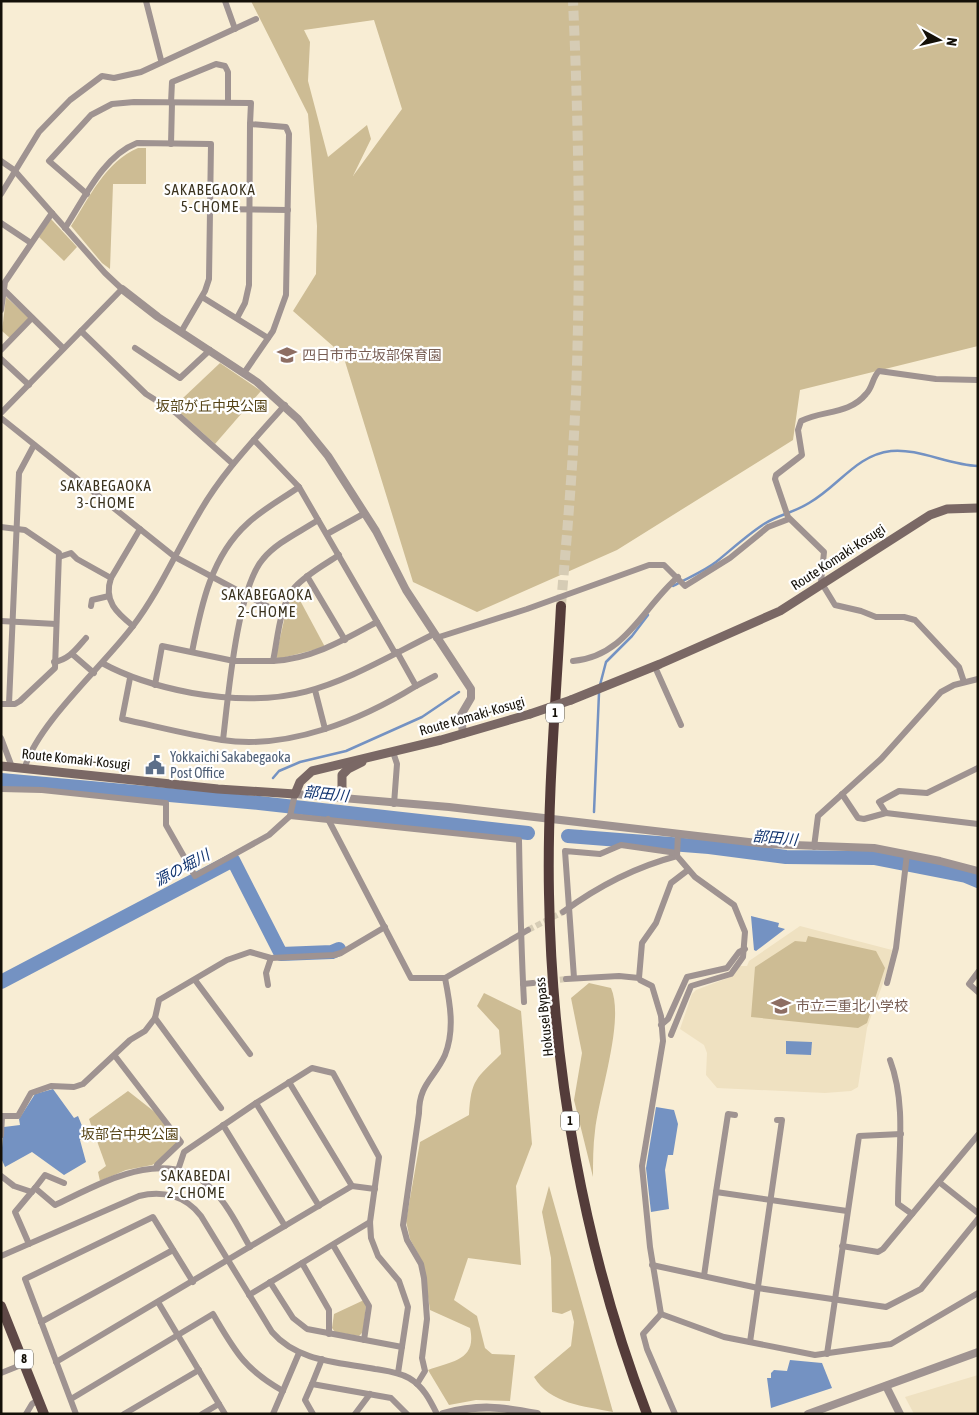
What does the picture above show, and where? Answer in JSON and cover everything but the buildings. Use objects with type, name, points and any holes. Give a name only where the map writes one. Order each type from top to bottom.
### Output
[{"type":"highway","name":"Hokusei Bypass","points":[[561,606],[550,819],[549,895],[559,1038],[576,1157],[604,1280],[647,1414]]},
{"type":"main road","name":"Route Komaki-Kosugi","points":[[1,766],[25,767],[294,797],[300,782],[312,771],[463,734],[530,714],[571,700],[655,666],[780,611],[822,582],[930,515],[947,509],[978,508]]},
{"type":"main road","points":[[342,798],[342,775],[348,769],[376,755]]},
{"type":"main road","name":"8","points":[[1,1306],[26,1364],[44,1414]]},
{"type":"street","points":[[146,1],[161,60]]},
{"type":"street","points":[[224,1],[235,29]]},
{"type":"street","points":[[1,194],[39,132],[70,100],[102,76],[114,78],[140,72],[161,60],[256,19]]},
{"type":"street","points":[[171,144],[172,82],[216,64],[225,66],[228,72],[228,102]]},
{"type":"street","points":[[87,194],[49,161],[94,112],[112,104],[251,103],[249,285],[245,303],[237,318]]},
{"type":"street","points":[[244,373],[268,338],[281,313],[287,287],[287,129],[280,125],[250,124]]},
{"type":"street","points":[[65,228],[101,174],[116,156],[130,146],[137,143],[211,144],[210,270],[202,297],[181,332]]},
{"type":"street","points":[[1,161],[16,172],[65,228],[122,288],[141,305],[244,373],[285,406],[319,443],[365,513],[402,583],[469,686],[471,698],[460,716],[463,734]]},
{"type":"street","points":[[211,209],[288,210]]},
{"type":"street","points":[[1,310],[4,290],[3,282],[52,213]]},
{"type":"street","points":[[1,223],[32,243]]},
{"type":"street","points":[[1,413],[122,288]]},
{"type":"street","points":[[4,290],[64,348]]},
{"type":"street","points":[[202,297],[268,338]]},
{"type":"street","points":[[1,350],[32,318]]},
{"type":"street","points":[[81,331],[146,394],[176,413],[233,464]]},
{"type":"street","points":[[135,348],[180,378],[210,350]]},
{"type":"street","points":[[1,359],[29,384]]},
{"type":"street","points":[[964,682],[959,667],[921,624],[910,618],[876,617],[860,610],[835,605],[820,577],[826,556],[813,539],[787,515],[775,479],[776,475],[802,455],[798,426],[803,420],[848,408],[866,394],[873,377],[879,371],[936,379],[978,380]]},
{"type":"street","points":[[25,767],[30,752],[64,706],[133,626],[198,515],[233,464],[285,406]]},
{"type":"street","points":[[1,418],[175,557],[282,614]]},
{"type":"street","points":[[254,440],[299,487],[416,686]]},
{"type":"street","points":[[9,704],[19,473],[34,445]]},
{"type":"street","points":[[192,652],[206,588],[224,553],[243,528],[299,487]]},
{"type":"street","points":[[327,534],[365,513]]},
{"type":"street","points":[[102,663],[130,678],[155,685],[228,699],[259,700],[315,690],[348,678],[396,653],[435,636],[527,608],[650,565],[664,565],[679,578],[683,586],[710,572],[768,527],[787,515]]},
{"type":"street","points":[[223,740],[234,660],[246,594],[255,570],[266,556],[280,544],[318,520]]},
{"type":"street","points":[[1,527],[25,530],[58,552],[59,557],[52,672],[20,701],[1,704]]},
{"type":"street","points":[[133,626],[114,610],[109,596],[111,578],[140,529]]},
{"type":"street","points":[[59,557],[71,553],[77,559],[111,578]]},
{"type":"street","points":[[273,661],[282,614],[290,594],[308,576],[339,555]]},
{"type":"street","points":[[308,576],[345,640]]},
{"type":"street","points":[[574,661],[595,657],[630,634],[660,595],[679,578]]},
{"type":"street","points":[[91,606],[92,600],[109,596]]},
{"type":"street","points":[[1,621],[56,624]]},
{"type":"street","points":[[155,685],[162,646],[234,660],[273,661],[315,653],[345,640],[377,622]]},
{"type":"street","points":[[54,662],[62,661],[72,654],[86,638]]},
{"type":"street","points":[[72,654],[94,673]]},
{"type":"street","points":[[655,666],[681,725]]},
{"type":"street","points":[[130,678],[122,719],[223,740],[273,739],[325,729],[364,715],[434,676]]},
{"type":"street","points":[[814,847],[818,816],[881,759],[934,698],[946,688],[978,678]]},
{"type":"street","points":[[315,690],[325,729]]},
{"type":"street","points":[[1,738],[12,766]]},
{"type":"street","points":[[393,752],[397,764],[394,804]]},
{"type":"street","points":[[886,813],[879,802],[899,791],[927,792],[978,768]]},
{"type":"street","points":[[1,789],[60,791],[166,803],[166,825],[195,876],[269,835],[291,813],[294,797],[342,798],[394,804],[449,807],[678,836],[814,847],[874,848],[978,872]]},
{"type":"street","points":[[842,794],[858,818],[864,819],[886,813],[978,824]]},
{"type":"street","points":[[291,813],[328,819],[519,840],[519,935],[524,1002]]},
{"type":"street","points":[[328,819],[411,978],[445,978],[528,930]]},
{"type":"street","points":[[671,1035],[692,986],[731,974],[742,957],[744,949],[743,924],[734,905],[688,870],[677,853],[678,836]]},
{"type":"street","points":[[574,978],[565,852],[600,854],[622,845],[677,853]]},
{"type":"street","points":[[563,912],[635,869],[677,853]]},
{"type":"street","points":[[887,982],[896,948],[906,856]]},
{"type":"street","points":[[661,1314],[652,1265],[642,1166],[663,1041],[652,986],[640,980],[642,943],[656,923],[670,884],[688,870]]},
{"type":"street","points":[[1,1135],[2,1116],[18,1116],[32,1093],[51,1086],[74,1087],[83,1084],[130,1040],[145,1031],[155,1018],[159,1000],[227,960],[250,952],[271,958],[322,956],[341,953],[385,927]]},
{"type":"street","points":[[661,1025],[668,1019],[688,977],[726,968],[738,952],[744,949]]},
{"type":"street","points":[[268,985],[266,973],[271,958]]},
{"type":"street","points":[[978,972],[969,984],[978,992]]},
{"type":"street","points":[[417,1384],[425,1371],[422,1358],[427,1319],[427,1299],[421,1264],[407,1240],[403,1221],[419,1113],[419,1096],[444,1055],[451,1029],[450,996],[445,978]]},
{"type":"street","points":[[566,979],[640,978]]},
{"type":"street","points":[[195,980],[250,1054]]},
{"type":"street","points":[[523,984],[533,983]]},
{"type":"street","points":[[155,1018],[221,1108]]},
{"type":"street","points":[[115,1056],[181,1142],[156,1168]]},
{"type":"street","points":[[890,1060],[896,1079],[901,1134],[898,1204],[912,1214]]},
{"type":"street","points":[[178,1170],[184,1152],[223,1124],[289,1082],[312,1068],[333,1073],[379,1157],[370,1222],[371,1238],[375,1251],[381,1261],[399,1281],[408,1307],[398,1373]]},
{"type":"street","points":[[289,1082],[352,1186]]},
{"type":"street","points":[[256,1103],[318,1206]]},
{"type":"street","points":[[704,1276],[728,1114],[735,1114]]},
{"type":"street","points":[[750,1342],[782,1120],[777,1120]]},
{"type":"street","points":[[223,1124],[285,1226]]},
{"type":"street","points":[[827,1354],[859,1136],[862,1134],[901,1134]]},
{"type":"street","points":[[842,1246],[878,1252],[883,1249],[978,1135]]},
{"type":"street","points":[[1,1176],[14,1186],[34,1190],[55,1205],[125,1174],[156,1168],[178,1170],[194,1177],[211,1188],[221,1200],[250,1247]]},
{"type":"street","points":[[29,1244],[14,1212],[45,1175],[64,1183]]},
{"type":"street","points":[[939,1182],[978,1213]]},
{"type":"street","points":[[56,1362],[352,1186],[375,1189]]},
{"type":"street","points":[[716,1192],[847,1211]]},
{"type":"street","points":[[1,1256],[139,1196],[163,1194],[176,1197],[197,1210],[272,1332],[286,1346],[299,1353],[322,1359],[398,1373],[417,1384],[430,1399],[437,1414]]},
{"type":"street","points":[[76,1414],[25,1280],[153,1217],[193,1282]]},
{"type":"street","points":[[652,1265],[758,1288],[886,1308],[921,1289],[978,1219]]},
{"type":"street","points":[[249,1295],[370,1222]]},
{"type":"street","points":[[333,1245],[369,1306],[364,1340]]},
{"type":"street","points":[[41,1322],[173,1250]]},
{"type":"street","points":[[302,1263],[329,1310],[331,1320],[329,1334]]},
{"type":"street","points":[[270,1282],[297,1322],[313,1331],[402,1347]]},
{"type":"street","points":[[661,1314],[724,1337],[814,1355],[891,1344],[978,1293]]},
{"type":"street","points":[[158,1302],[226,1414]]},
{"type":"street","points":[[71,1399],[213,1314],[238,1356],[248,1368],[283,1391]]},
{"type":"street","points":[[661,1314],[643,1334],[647,1349],[675,1414]]},
{"type":"street","points":[[808,1414],[978,1352]]},
{"type":"street","points":[[273,1414],[299,1353]]},
{"type":"street","points":[[313,1414],[305,1400],[322,1359]]},
{"type":"street","points":[[1,1373],[26,1364]]},
{"type":"street","points":[[124,1414],[199,1370]]},
{"type":"street","points":[[312,1384],[391,1398],[407,1414]]},
{"type":"street","points":[[886,1386],[900,1414]]},
{"type":"street","points":[[355,1414],[370,1394]]},
{"type":"street","points":[[26,1414],[32,1404],[39,1399]]},
{"type":"street","points":[[202,1414],[219,1404]]},
{"type":"street","points":[[443,1414],[481,1406],[537,1414]]},
{"type":"shaded area","name":"市立三重北小学校","points":[[800,926],[892,950],[887,972],[867,1028],[858,1087],[851,1091],[825,1093],[717,1088],[706,1075],[707,1053],[704,1045],[680,1029],[692,994],[696,990],[733,976],[740,966],[747,966],[749,961]]},
{"type":"shaded area","points":[[978,1375],[978,1414],[914,1414],[905,1397]]},
{"type":"green space","points":[[251,1],[978,1],[978,346],[800,390],[793,440],[617,550],[477,612],[413,582],[343,355],[293,311],[316,274],[317,226],[308,114]],"holes":[[[374,20],[402,109],[353,176],[371,139],[367,125],[328,157],[308,81],[310,42],[304,30]]]},
{"type":"green space","points":[[138,148],[146,148],[146,184],[113,184],[110,269],[102,263],[71,226],[107,171],[127,154]]},
{"type":"green space","points":[[51,219],[77,247],[64,261],[39,237]]},
{"type":"green space","points":[[6,297],[29,318],[10,338],[2,331]]},
{"type":"green space","name":"坂部が丘中央公園","points":[[220,363],[261,391],[215,444],[178,411],[183,398]]},
{"type":"green space","points":[[295,591],[325,647],[278,659],[276,656],[287,607]]},
{"type":"green space","points":[[808,936],[876,951],[885,968],[867,1023],[858,1028],[751,1017],[755,967],[795,941],[806,942]]},
{"type":"green space","points":[[589,983],[611,988],[615,1019],[610,1058],[597,1116],[593,1148],[593,1177],[574,1100],[582,1053],[571,998]]},
{"type":"green space","points":[[484,993],[521,1011],[532,1144],[516,1186],[521,1265],[468,1258],[454,1300],[477,1316],[485,1348],[492,1354],[515,1355],[510,1401],[476,1400],[449,1405],[428,1370],[461,1358],[466,1353],[470,1347],[470,1328],[430,1310],[423,1263],[410,1239],[406,1221],[420,1142],[469,1115],[471,1094],[476,1080],[501,1054],[499,1030],[477,1006]]},
{"type":"green space","name":"坂部台中央公園","points":[[128,1091],[156,1113],[178,1142],[159,1161],[152,1165],[126,1170],[100,1181],[98,1172],[106,1166],[89,1119]]},
{"type":"green space","points":[[549,1186],[613,1412],[579,1405],[558,1398],[541,1386],[534,1377],[571,1346],[574,1322],[571,1310],[562,1314],[552,1312],[551,1258],[542,1212]]},
{"type":"green space","points":[[364,1300],[366,1306],[363,1332],[359,1336],[335,1332],[332,1328],[334,1314]]},
{"type":"water","points":[[751,916],[779,923],[778,927],[785,929],[756,951],[754,950]]},
{"type":"water","points":[[786,1041],[812,1042],[811,1055],[786,1054]]},
{"type":"water","points":[[53,1089],[74,1118],[78,1116],[87,1138],[80,1140],[86,1162],[64,1175],[32,1152],[5,1167],[1,1158],[4,1127],[20,1125],[19,1119],[35,1094]]},
{"type":"water","points":[[656,1107],[674,1110],[678,1124],[673,1155],[668,1155],[665,1170],[669,1209],[651,1212],[646,1168]]},
{"type":"water","points":[[790,1360],[822,1363],[832,1388],[771,1408],[767,1378],[771,1378],[771,1373],[774,1370],[787,1371]]},
{"type":"waterway","points":[[673,586],[711,566],[764,524],[798,509],[820,496],[868,458],[891,451],[901,451],[978,466]]},
{"type":"waterway","points":[[600,685],[606,662],[632,636],[648,615]]},
{"type":"waterway","points":[[273,778],[279,771],[300,762],[346,751],[422,717],[459,692]]},
{"type":"waterway","points":[[594,812],[599,693]]},
{"type":"waterway","name":"部田川","points":[[1,780],[259,803],[528,833]]},
{"type":"waterway","name":"部田川","points":[[577,837],[581,831]]},
{"type":"waterway","name":"部田川","points":[[568,836],[709,847],[786,857],[874,858],[966,876],[978,881]]},
{"type":"waterway","name":"源の堀川","points":[[1,982],[233,860],[281,954],[332,952],[339,949]]},
{"type":"tunnel","points":[[561,605],[568,526],[578,345],[579,198],[573,1]]},
{"type":"tunnel","points":[[528,930],[563,912]]},
{"type":"tunnel","points":[[533,983],[566,979]]},
{"type":"place","name":"四日市市立坂部保育園","points":[[287,355]]},
{"type":"place","name":"Yokkaichi Sakabegaoka Post Office","points":[[155,765]]},
{"type":"place","name":"市立三重北小学校","points":[[781,1006]]},
{"type":"district","name":"SAKABEGAOKA 5-CHOME","points":[[210,198]]},
{"type":"district","name":"SAKABEGAOKA 3-CHOME","points":[[106,494]]},
{"type":"district","name":"SAKABEGAOKA 2-CHOME","points":[[267,604]]},
{"type":"district","name":"SAKABEDAI 2-CHOME","points":[[196,1184]]}]
